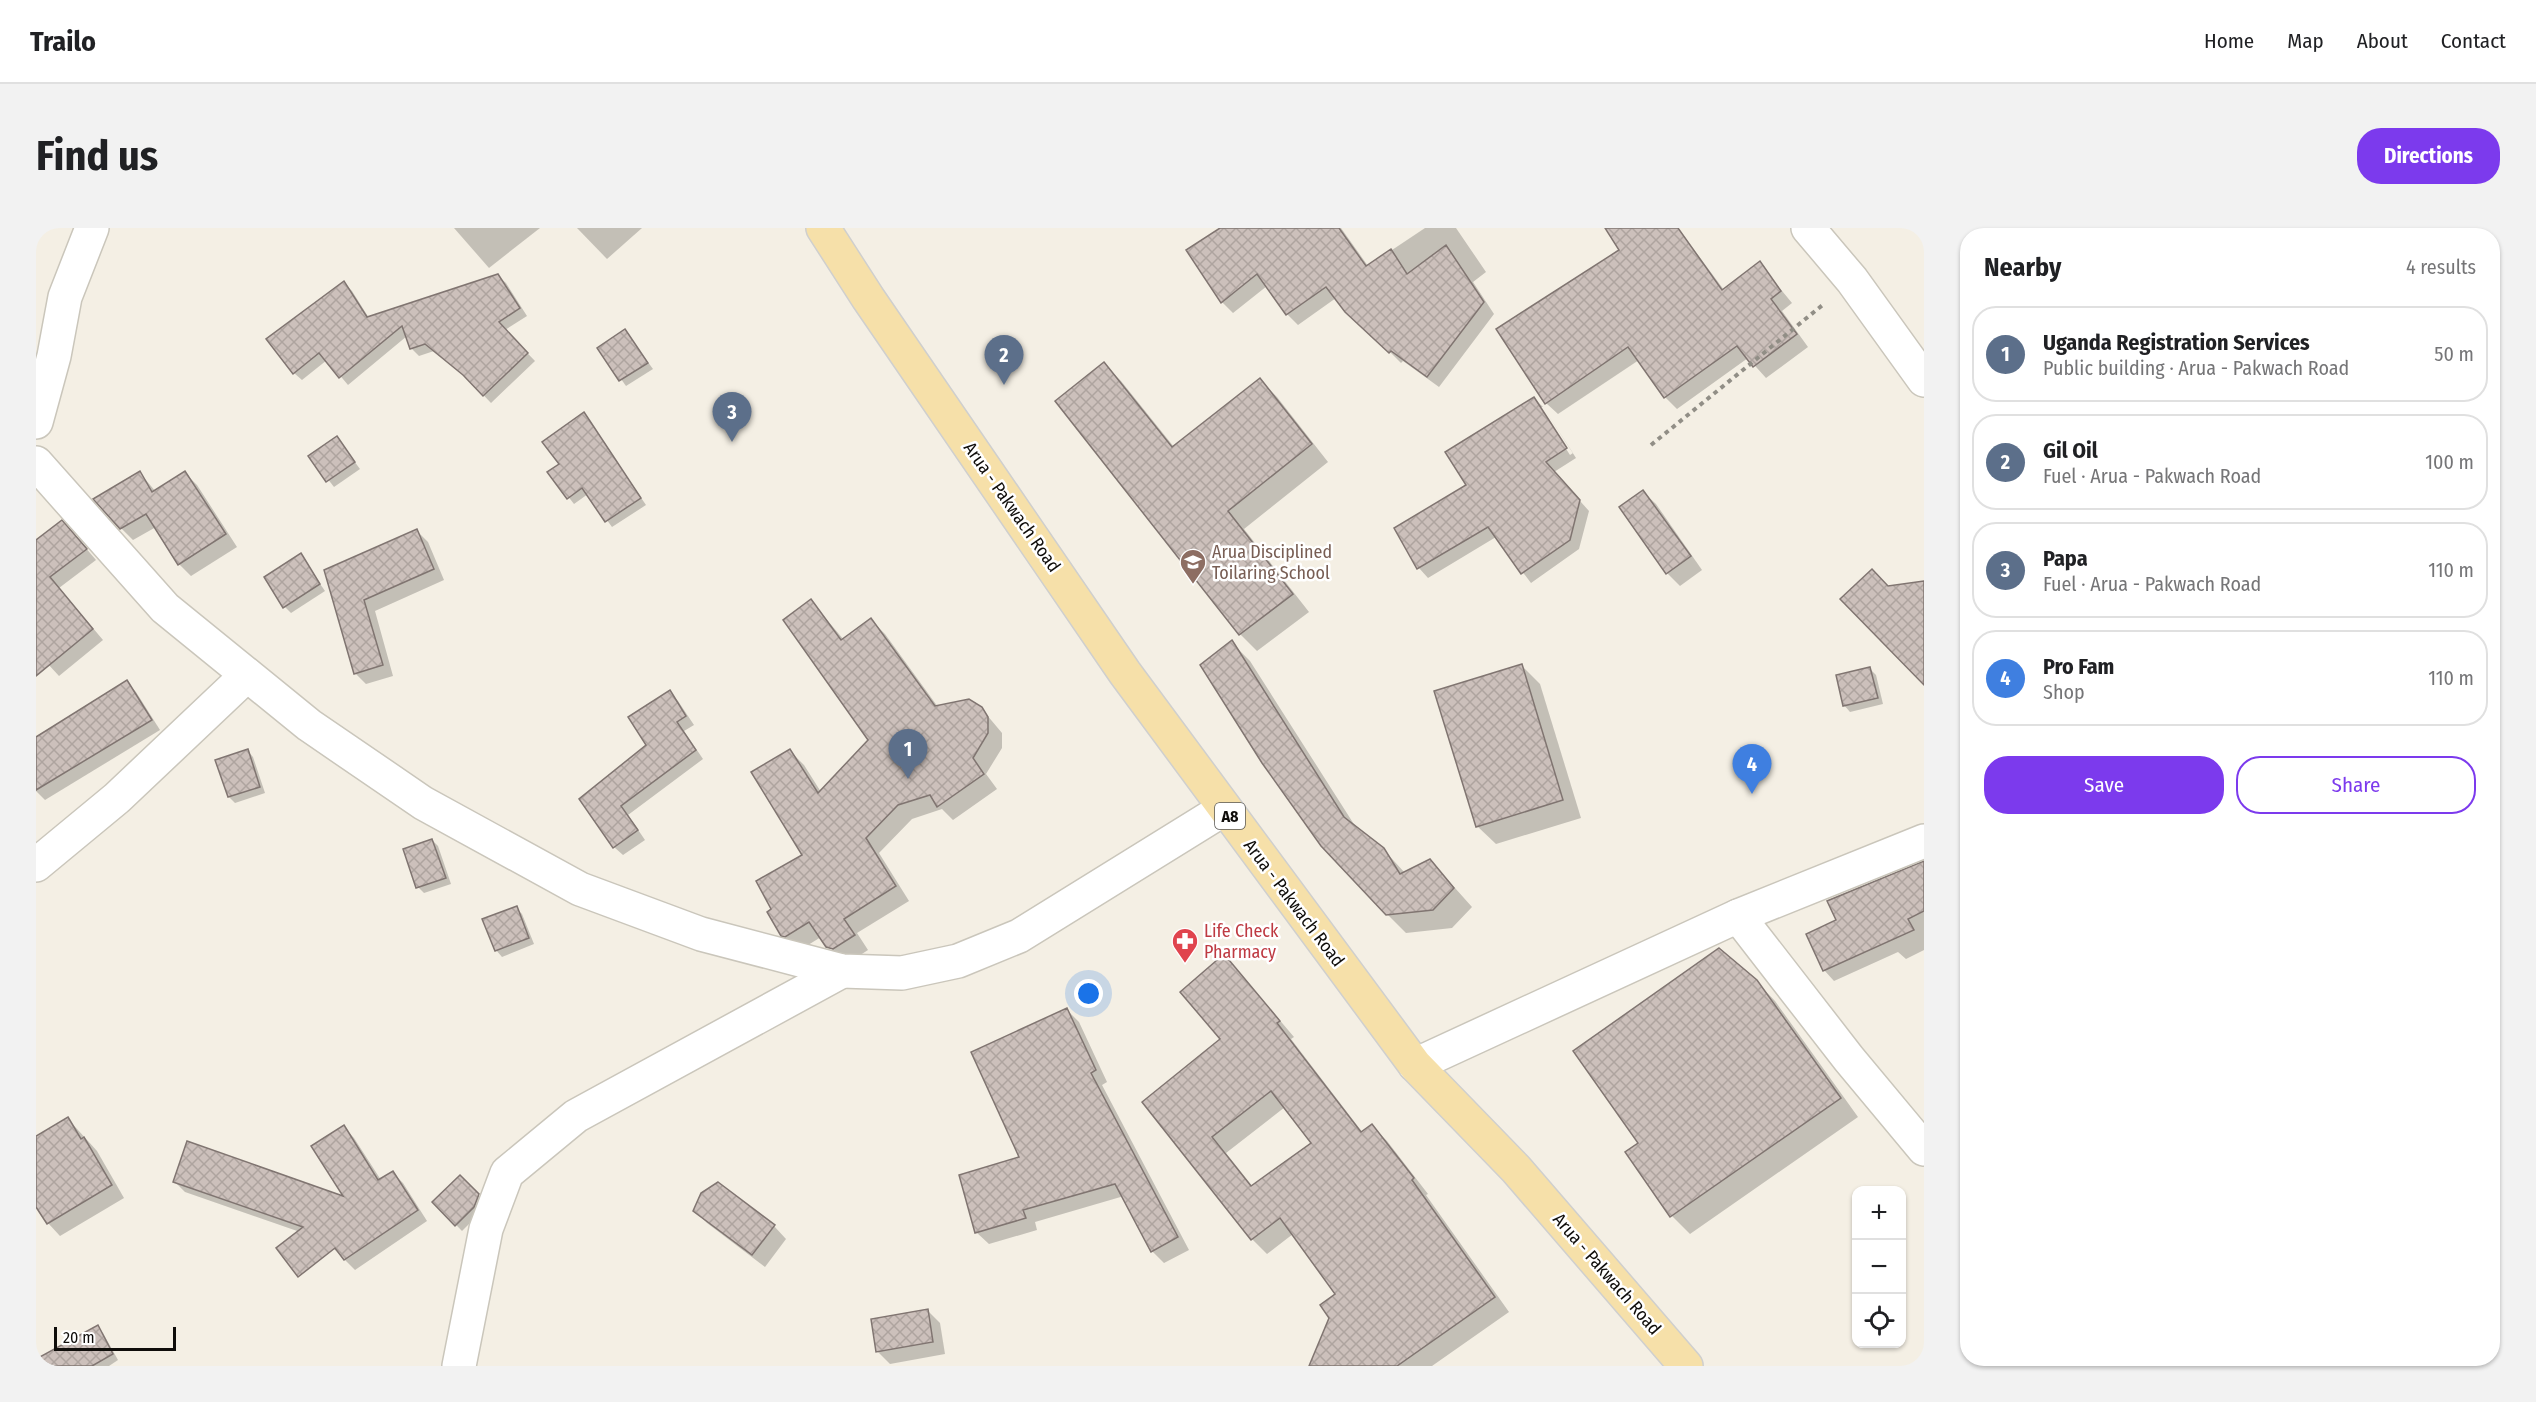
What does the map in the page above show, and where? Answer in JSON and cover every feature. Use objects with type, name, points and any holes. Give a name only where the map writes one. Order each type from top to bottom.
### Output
[{"type":"main road","name":"Arua - Pakwach Road","points":[[823,228],[867,298],[1119,663],[1224,809],[1415,1065],[1516,1169],[1686,1366]]},
{"type":"street","points":[[36,422],[54,356],[65,297],[92,228]]},
{"type":"street","points":[[1808,228],[1852,280],[1924,380]]},
{"type":"street","points":[[36,463],[165,608],[309,725],[423,803],[580,889],[701,934],[842,971],[902,973],[958,961],[1019,936],[1224,809]]},
{"type":"street","points":[[36,865],[117,798],[247,675]]},
{"type":"street","points":[[1415,1065],[1738,916],[1924,841]]},
{"type":"street","points":[[1738,916],[1849,1059],[1924,1149]]},
{"type":"street","points":[[459,1366],[486,1229],[507,1173],[576,1116],[842,971]]},
{"type":"path","points":[[1651,445],[1852,280]]},
{"type":"building","points":[[1220,228],[1339,228],[1366,266],[1391,249],[1407,274],[1446,245],[1484,302],[1427,377],[1391,351],[1389,353],[1345,312],[1326,287],[1286,315],[1257,274],[1221,303],[1186,250]]},
{"type":"building","points":[[1605,228],[1678,228],[1722,290],[1760,261],[1781,291],[1771,299],[1797,334],[1753,367],[1737,346],[1664,398],[1628,347],[1545,404],[1496,329],[1619,250]]},
{"type":"building","points":[[498,274],[520,308],[499,322],[528,353],[483,396],[463,375],[425,344],[410,349],[402,326],[339,378],[319,353],[293,374],[266,339],[344,281],[367,317]]},
{"type":"building","points":[[625,329],[648,363],[619,381],[597,348]]},
{"type":"building","points":[[1104,362],[1172,447],[1260,378],[1312,444],[1228,511],[1293,594],[1239,635],[1055,401]]},
{"type":"building","points":[[1534,397],[1567,448],[1546,462],[1580,500],[1570,540],[1521,574],[1488,527],[1417,569],[1394,528],[1466,485],[1445,452]]},
{"type":"building","points":[[584,412],[641,498],[605,522],[582,488],[567,499],[547,472],[559,464],[542,442]]},
{"type":"building","points":[[337,436],[355,462],[326,482],[308,456]]},
{"type":"building","points":[[140,471],[152,492],[185,471],[226,534],[178,565],[146,514],[120,529],[93,499]]},
{"type":"building","points":[[1643,490],[1691,556],[1666,574],[1619,507]]},
{"type":"building","points":[[62,520],[87,549],[50,577],[93,629],[36,676],[36,540]]},
{"type":"building","points":[[417,529],[434,569],[364,600],[383,665],[354,674],[324,570]]},
{"type":"building","points":[[301,553],[320,584],[283,608],[264,577]]},
{"type":"building","points":[[1872,569],[1888,586],[1924,581],[1924,685],[1840,599]]},
{"type":"building","points":[[811,599],[841,640],[871,618],[935,706],[969,699],[982,707],[988,717],[988,733],[973,758],[984,774],[937,807],[930,795],[898,805],[866,838],[896,886],[844,919],[855,935],[833,949],[826,947],[809,922],[785,937],[781,936],[767,912],[771,909],[756,881],[802,855],[751,772],[790,749],[818,793],[868,740],[783,620]]},
{"type":"building","points":[[1232,640],[1344,817],[1384,848],[1400,874],[1430,859],[1454,888],[1433,910],[1386,915],[1321,846],[1262,763],[1200,665]]},
{"type":"building","points":[[1522,664],[1563,800],[1476,827],[1434,691]]},
{"type":"building","points":[[1870,667],[1878,698],[1843,706],[1836,675]]},
{"type":"building","points":[[127,680],[152,720],[36,790],[36,737]]},
{"type":"building","points":[[670,690],[686,716],[677,722],[696,750],[621,806],[638,830],[613,848],[579,799],[646,745],[628,717]]},
{"type":"building","points":[[248,749],[260,787],[228,797],[215,760]]},
{"type":"building","points":[[432,839],[446,878],[416,888],[403,849]]},
{"type":"building","points":[[1924,861],[1924,911],[1908,919],[1914,930],[1823,971],[1806,934],[1836,920],[1827,901]]},
{"type":"building","points":[[517,906],[529,938],[495,951],[482,919]]},
{"type":"building","points":[[1719,948],[1757,980],[1841,1098],[1670,1217],[1625,1152],[1638,1143],[1573,1051]]},
{"type":"building","points":[[1224,954],[1280,1021],[1277,1023],[1361,1132],[1372,1124],[1414,1178],[1412,1180],[1495,1297],[1397,1366],[1309,1366],[1329,1318],[1320,1305],[1335,1294],[1280,1218],[1251,1240],[1142,1102],[1220,1039],[1180,992]],"holes":[[[1271,1091],[1311,1143],[1251,1186],[1212,1137]]]},
{"type":"building","points":[[1067,1008],[1096,1070],[1091,1073],[1178,1237],[1151,1252],[1115,1184],[1023,1210],[1026,1218],[975,1233],[959,1175],[1019,1157],[971,1052]]},
{"type":"building","points":[[68,1117],[81,1139],[84,1137],[112,1185],[47,1224],[36,1207],[36,1136]]},
{"type":"building","points":[[344,1125],[378,1180],[393,1171],[418,1210],[344,1260],[335,1248],[298,1277],[276,1248],[303,1227],[173,1182],[187,1141],[343,1196],[311,1146]]},
{"type":"building","points":[[460,1175],[479,1194],[474,1207],[455,1226],[432,1202]]},
{"type":"building","points":[[718,1182],[775,1225],[752,1255],[693,1211],[701,1193]]},
{"type":"building","points":[[928,1309],[933,1342],[876,1352],[871,1319]]},
{"type":"building","points":[[98,1325],[113,1354],[92,1366],[36,1366],[36,1359]]},
{"type":"place","name":"Gil Oil","points":[[1004,385]]},
{"type":"place","name":"Papa","points":[[732,442]]},
{"type":"place","name":"Arua Disciplined Toilaring School","points":[[1193,585]]},
{"type":"place","name":"Uganda Registration Services","points":[[908,779]]},
{"type":"place","name":"Pro Fam","points":[[1752,794]]},
{"type":"place","name":"Life Check Pharmacy","points":[[1185,964]]}]
